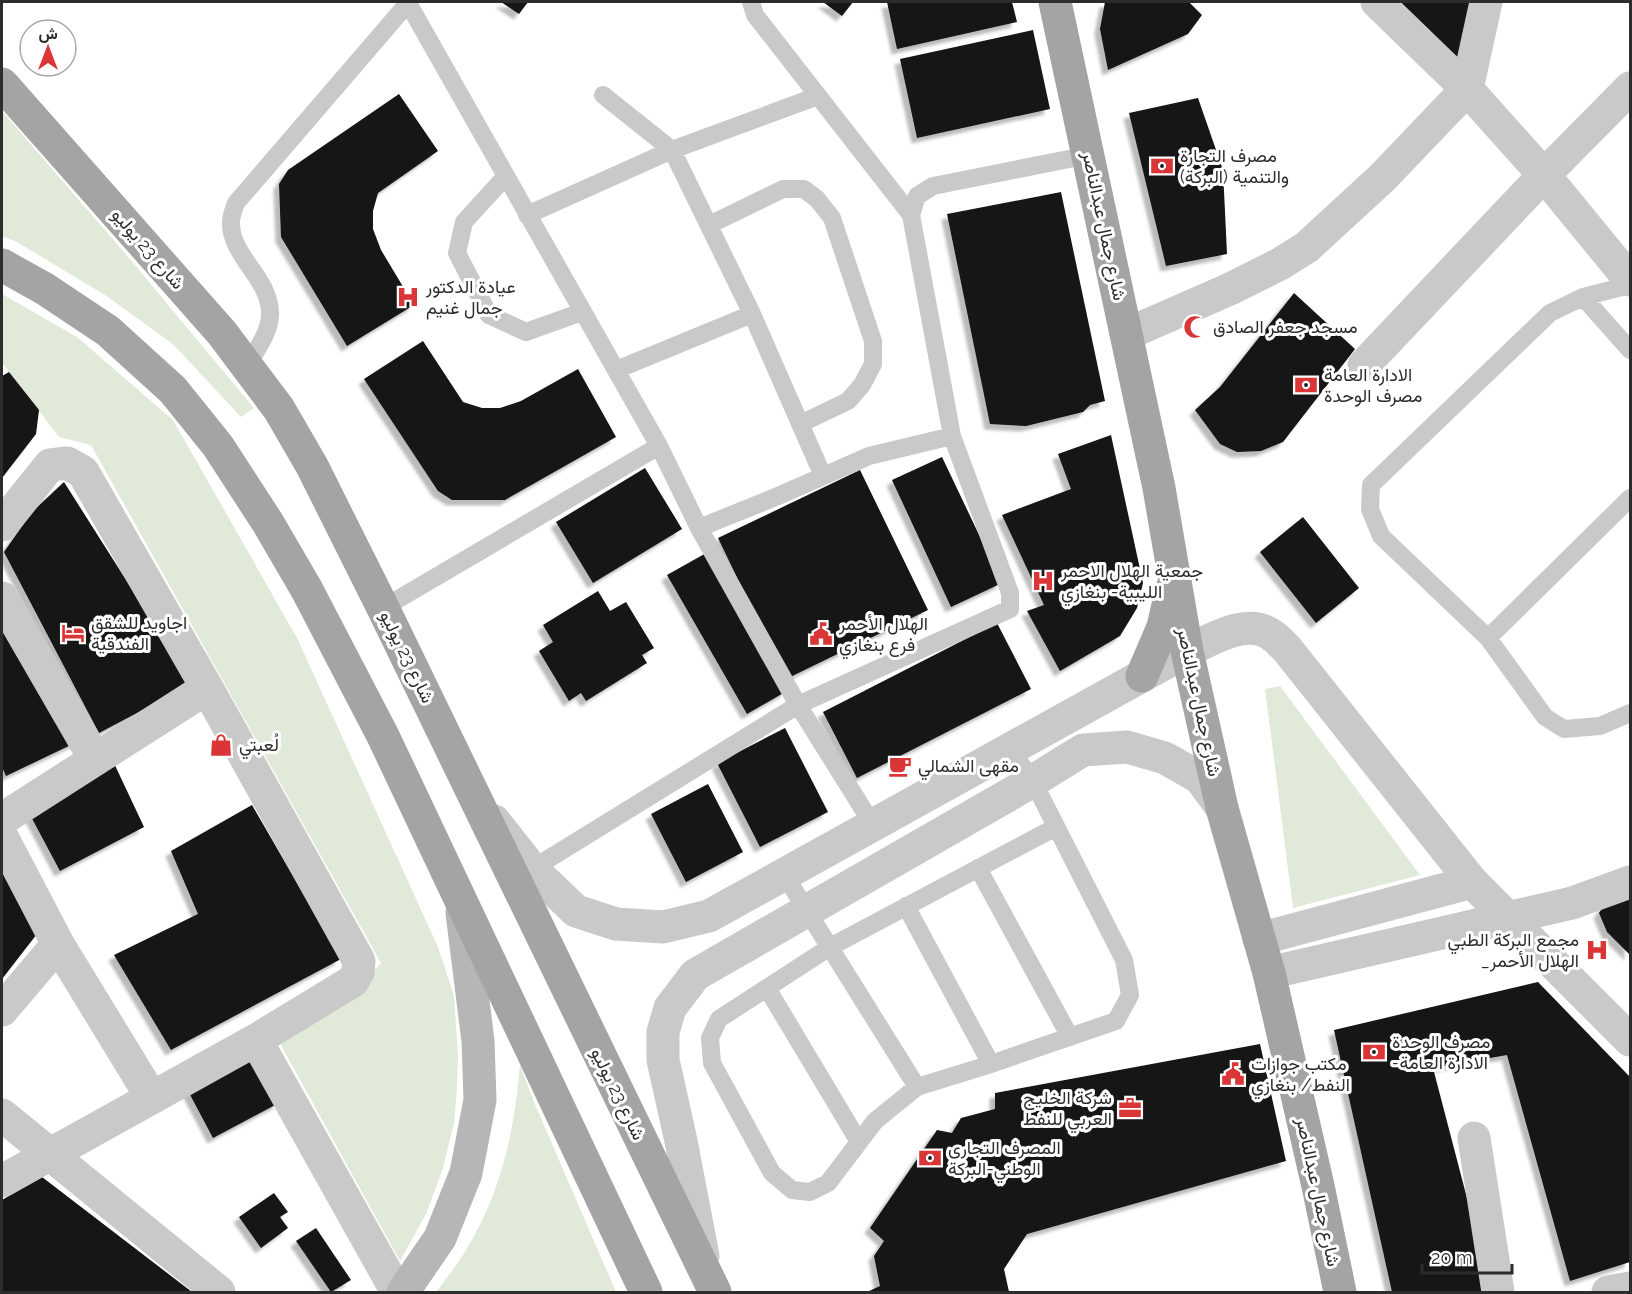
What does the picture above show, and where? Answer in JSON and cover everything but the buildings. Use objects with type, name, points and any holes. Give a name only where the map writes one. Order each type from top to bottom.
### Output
[{"type":"main road","name":"شارع جمال عبدالناصر","points":[[1062,7],[1089,155],[1174,572],[1187,651],[1222,808],[1269,973],[1340,1293]]},
{"type":"main road","name":"شارع 23 يوليو","points":[[2,84],[214,324],[279,409],[383,608],[711,1284]]},
{"type":"main road","points":[[2,265],[45,289],[108,331],[173,390],[218,446],[268,523],[307,590],[383,736],[646,1293]]},
{"type":"main road","points":[[1142,676],[1163,627],[1174,572]]},
{"type":"main road","points":[[403,1293],[440,1238],[465,1173],[480,1100],[478,1041],[460,896]]},
{"type":"street","points":[[1377,2],[1467,89],[1544,175],[1630,280]]},
{"type":"street","points":[[1127,334],[1230,289],[1280,264],[1307,247],[1383,177],[1467,89],[1486,2]]},
{"type":"street","points":[[1364,365],[1630,88]]},
{"type":"street","points":[[2,525],[50,465],[67,463],[83,472],[207,688],[359,961],[354,981],[256,1040],[2,1181]]},
{"type":"street","points":[[2,598],[95,759]]},
{"type":"street","points":[[471,791],[532,869],[576,911],[616,924],[663,927],[709,916],[1187,651],[1227,633],[1242,629],[1258,630],[1272,634],[1287,649],[1472,882],[1630,1040]]},
{"type":"street","points":[[2,819],[207,688]]},
{"type":"street","points":[[711,1284],[663,1060],[663,1032],[670,1008],[695,975],[1083,750],[1127,747],[1166,758],[1200,778],[1222,808]]},
{"type":"street","points":[[2,837],[58,944],[152,1098]]},
{"type":"street","points":[[1259,939],[1472,882]]},
{"type":"street","points":[[1269,973],[1572,903],[1630,882]]},
{"type":"street","points":[[2,1010],[58,944]]},
{"type":"street","points":[[256,1040],[397,1293]]},
{"type":"street","points":[[2,1115],[219,1293]]},
{"type":"street","points":[[1474,1138],[1498,1293]]},
{"type":"street","points":[[1609,1292],[1630,1288]]},
{"type":"lane","points":[[247,367],[266,331],[270,315],[262,285],[234,241],[231,221],[236,204],[408,2],[659,446],[699,528],[798,705],[873,825]]},
{"type":"lane","points":[[532,869],[798,705],[1010,609],[1010,593],[952,436],[911,215],[755,15],[751,2]]},
{"type":"lane","points":[[603,95],[672,150],[752,314],[823,476]]},
{"type":"lane","points":[[527,215],[672,150],[818,96]]},
{"type":"lane","points":[[911,215],[917,196],[933,186],[1089,155]]},
{"type":"lane","points":[[505,177],[464,222],[458,253],[489,315],[526,332],[582,312]]},
{"type":"lane","points":[[709,225],[783,189],[804,189],[817,199],[832,218],[873,340],[873,364],[862,385],[848,401],[800,424]]},
{"type":"lane","points":[[1630,285],[1583,297],[1550,313],[1371,484],[1370,509],[1381,536],[1488,638],[1545,717],[1564,729],[1600,726],[1630,713]]},
{"type":"lane","points":[[1583,297],[1630,350]]},
{"type":"lane","points":[[616,370],[752,314]]},
{"type":"lane","points":[[699,528],[869,456],[952,436]]},
{"type":"lane","points":[[383,608],[659,446]]},
{"type":"lane","points":[[1488,638],[1630,498]]},
{"type":"lane","points":[[1010,749],[1033,781],[1124,960],[1130,995],[1116,1021],[917,1087],[875,1121],[828,1183],[810,1192],[792,1190],[772,1173],[711,1063],[710,1038],[719,1019],[830,947],[1056,827]]},
{"type":"lane","points":[[978,868],[1070,1037]]},
{"type":"lane","points":[[784,874],[917,1087]]},
{"type":"lane","points":[[906,906],[991,1064]]},
{"type":"lane","points":[[767,988],[859,1142]]},
{"type":"green space","points":[[2,111],[254,408],[241,417],[173,344],[105,295],[17,242],[2,236]]},
{"type":"green space","points":[[2,294],[77,337],[173,420],[297,638],[438,947],[454,996],[458,1055],[454,1123],[443,1168],[426,1214],[400,1261],[277,1038],[348,998],[381,963],[91,445],[59,437],[2,363]]},
{"type":"green space","points":[[1280,686],[1420,875],[1293,908],[1265,689]]},
{"type":"green space","points":[[520,1065],[616,1292],[436,1292],[469,1245],[500,1176],[515,1110]]},
{"type":"place","name":"مصرف التجارة والتنمية (البركة)","points":[[1162,166]]},
{"type":"place","name":"عيادة الدكتور جمال غنيم","points":[[408,297]]},
{"type":"place","name":"مسجد جعفر الصادق","points":[[1195,327]]},
{"type":"place","name":"الادارة العامة مصرف الوحدة","points":[[1306,385]]},
{"type":"place","name":"جمعية الهلال الاحمر الليبية- بنغازي","points":[[1043,581]]},
{"type":"place","name":"اجاويد للشقق الفندقية","points":[[73,633]]},
{"type":"place","name":"الهلال الأحمر فرع بنغازي","points":[[821,634]]},
{"type":"place","name":"لُعبتي","points":[[221,745]]},
{"type":"place","name":"مقهى الشمالي","points":[[900,766]]},
{"type":"place","name":"مجمع البركة الطبي _الهلال الأحمر","points":[[1597,950]]},
{"type":"place","name":"مصرف الوحدة -الادارة العامة","points":[[1374,1052]]},
{"type":"place","name":"مكتب جوازات النفط/ بنغازي","points":[[1233,1074]]},
{"type":"place","name":"شركة الخليج العربي للنفط","points":[[1130,1108]]},
{"type":"place","name":"المصرف التجاري الوطني-البركة","points":[[930,1158]]}]
